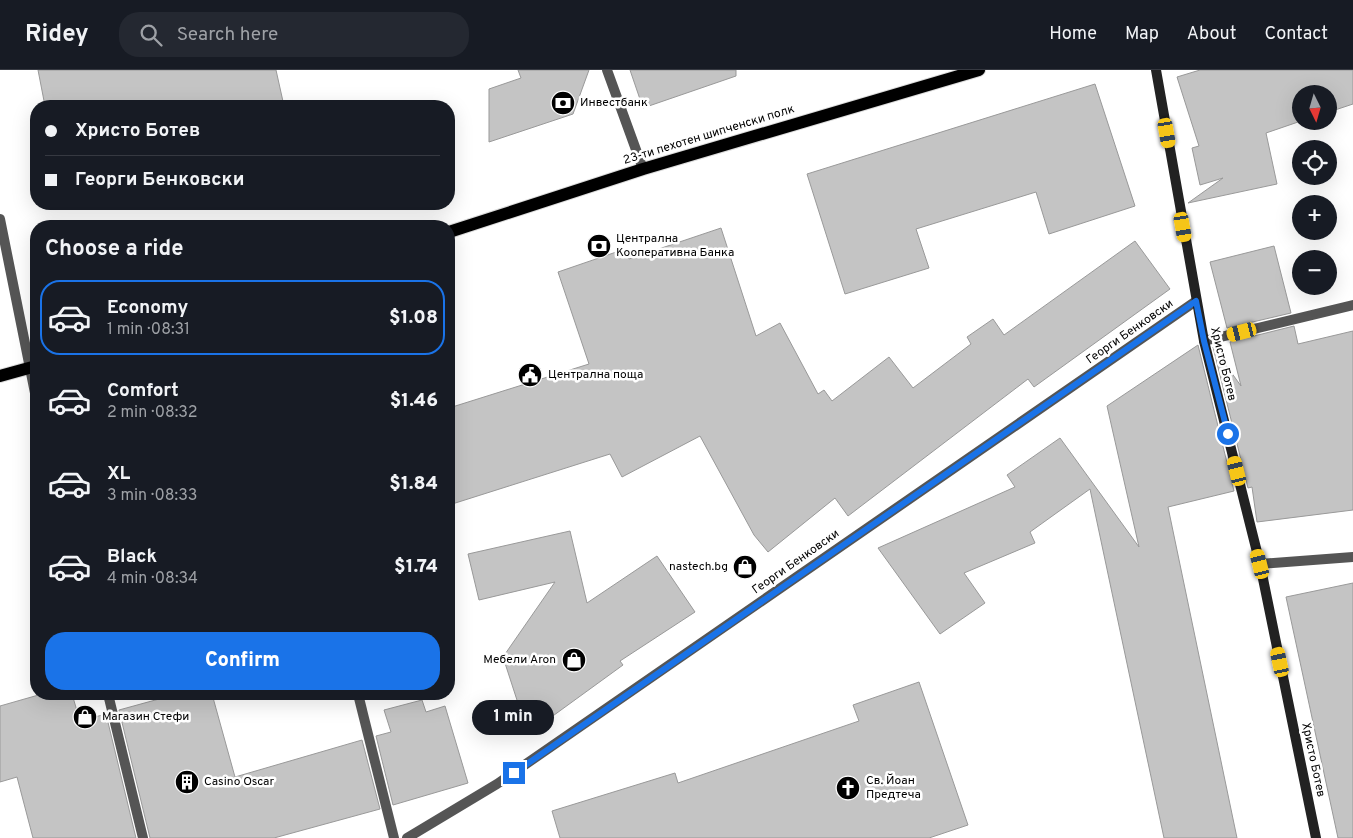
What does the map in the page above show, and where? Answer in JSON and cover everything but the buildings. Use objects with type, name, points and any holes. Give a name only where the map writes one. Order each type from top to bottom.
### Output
[{"type":"main road","name":"23-ти пехотен шипченски полк","points":[[455,230],[643,169],[979,70]]},
{"type":"main road","name":"Христо Ботев","points":[[1156,70],[1204,341],[1260,564],[1316,838]]},
{"type":"main road","points":[[0,376],[30,368]]},
{"type":"street","points":[[608,70],[643,169]]},
{"type":"street","points":[[0,219],[30,354]]},
{"type":"street","name":"Георги Бенковски","points":[[407,838],[497,784],[1196,301]]},
{"type":"street","points":[[1204,341],[1353,305]]},
{"type":"street","points":[[1260,564],[1353,557]]},
{"type":"street","points":[[109,700],[143,838]]},
{"type":"street","points":[[360,700],[394,838]]},
{"type":"place","name":"Инвестбанк","points":[[563,103]]},
{"type":"place","name":"Централна Кооперативна Банка","points":[[599,246]]},
{"type":"place","name":"Централна поща","points":[[530,375]]},
{"type":"place","name":"nastech.bg","points":[[745,567]]},
{"type":"place","name":"Мебели Aron","points":[[574,660]]},
{"type":"place","name":"Магазин Стефи","points":[[85,717]]},
{"type":"place","name":"Casino Oscar","points":[[187,782]]},
{"type":"place","name":"Св. Йоан Предтеча","points":[[848,788]]},
{"type":"route","points":[[514,773],[1196,301],[1204,341],[1228,434]]}]
